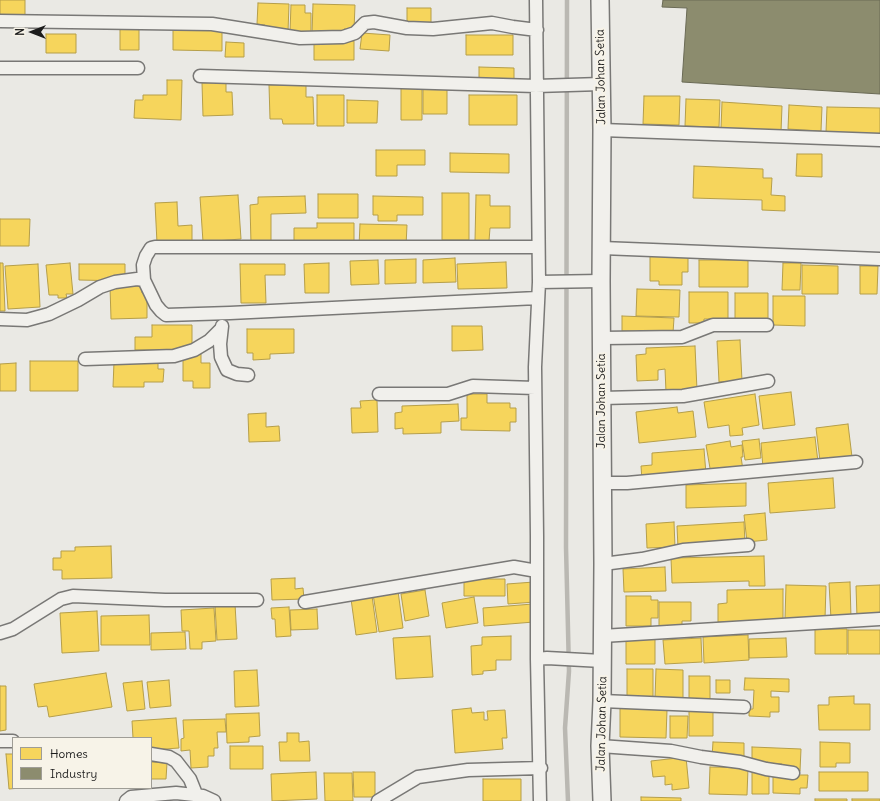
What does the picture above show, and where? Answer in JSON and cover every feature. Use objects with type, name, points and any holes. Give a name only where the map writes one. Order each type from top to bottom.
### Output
[{"type":"main road","name":"Jalan Johan Setia","points":[[600,0],[606,248],[602,281],[605,338],[607,482],[603,564],[602,701],[600,746],[602,801]]},
{"type":"street","points":[[536,0],[536,30],[542,85],[538,247],[544,282],[537,298],[535,388],[537,571],[542,659],[540,801]]},
{"type":"street","points":[[0,21],[212,24],[300,38],[343,37],[356,33],[365,23],[374,22],[407,28],[432,29],[492,23],[536,30]]},
{"type":"street","points":[[0,68],[138,68]]},
{"type":"street","points":[[200,76],[542,85],[601,84]]},
{"type":"street","points":[[602,130],[880,140]]},
{"type":"street","points":[[537,298],[166,315],[156,305],[144,280],[143,265],[146,256],[152,248],[155,247],[538,247]]},
{"type":"street","points":[[606,248],[880,259]]},
{"type":"street","points":[[0,319],[27,320],[49,314],[100,287],[115,282],[144,280]]},
{"type":"street","points":[[544,282],[602,281]]},
{"type":"street","points":[[230,313],[221,329],[220,344],[222,358],[227,370],[237,374],[248,375]]},
{"type":"street","points":[[605,338],[682,337],[713,325],[767,325]]},
{"type":"street","points":[[84,359],[174,356],[194,350],[209,340],[221,329]]},
{"type":"street","points":[[606,398],[683,396],[768,381]]},
{"type":"street","points":[[379,394],[448,394],[473,386],[535,388]]},
{"type":"street","points":[[607,482],[627,482],[856,462]]},
{"type":"street","points":[[603,564],[642,559],[683,550],[748,545]]},
{"type":"street","points":[[305,602],[514,567],[537,571]]},
{"type":"street","points":[[0,633],[13,629],[61,600],[73,596],[165,600],[257,600]]},
{"type":"street","points":[[602,636],[880,619]]},
{"type":"street","points":[[542,659],[602,661]]},
{"type":"street","points":[[602,701],[744,707]]},
{"type":"street","points":[[0,741],[12,741]]},
{"type":"street","points":[[600,746],[672,751],[701,757],[740,762],[766,769],[793,773]]},
{"type":"street","points":[[152,754],[169,757],[176,761],[190,779],[196,794]]},
{"type":"street","points":[[378,801],[418,777],[468,770],[540,768]]},
{"type":"street","points":[[126,801],[131,797],[176,793],[196,794],[214,801]]},
{"type":"building: Homes","points":[[0,0],[25,0],[25,18],[0,18]]},
{"type":"building: Homes","points":[[258,3],[289,4],[288,32],[265,32],[265,25],[257,24]]},
{"type":"building: Homes","points":[[313,4],[355,5],[354,30],[344,29],[344,35],[312,34]]},
{"type":"building: Homes","points":[[291,5],[305,5],[305,13],[311,13],[311,32],[290,32]]},
{"type":"building: Homes","points":[[407,8],[431,8],[431,26],[407,26]]},
{"type":"building: Homes","points":[[120,26],[139,26],[139,50],[120,50]]},
{"type":"building: Homes","points":[[173,29],[222,30],[222,51],[173,50]]},
{"type":"building: Homes","points":[[362,33],[390,35],[389,51],[360,49]]},
{"type":"building: Homes","points":[[46,34],[76,34],[76,53],[46,53]]},
{"type":"building: Homes","points":[[466,35],[513,35],[513,55],[466,55]]},
{"type":"building: Homes","points":[[314,41],[354,41],[354,60],[314,60]]},
{"type":"building: Homes","points":[[226,42],[244,43],[244,57],[225,57]]},
{"type":"building: Homes","points":[[479,67],[514,68],[514,81],[479,80]]},
{"type":"building: Homes","points":[[167,80],[182,80],[181,120],[134,118],[135,100],[143,100],[143,95],[167,95]]},
{"type":"building: Homes","points":[[226,82],[226,92],[232,92],[233,115],[203,116],[202,83]]},
{"type":"building: Homes","points":[[401,84],[422,85],[422,120],[401,120]]},
{"type":"building: Homes","points":[[269,85],[306,85],[306,97],[313,97],[314,124],[283,124],[282,119],[270,119]]},
{"type":"building: Homes","points":[[423,87],[447,87],[447,114],[423,114]]},
{"type":"building: Homes","points":[[317,95],[344,95],[344,126],[317,126]]},
{"type":"building: Homes","points":[[469,95],[517,95],[517,125],[469,125]]},
{"type":"building: Homes","points":[[644,96],[680,96],[679,125],[643,124]]},
{"type":"building: Homes","points":[[686,99],[720,100],[719,127],[685,126]]},
{"type":"building: Homes","points":[[347,100],[378,101],[377,123],[347,123]]},
{"type":"building: Homes","points":[[722,102],[782,106],[781,132],[721,129]]},
{"type":"building: Homes","points":[[789,105],[822,107],[821,131],[788,129]]},
{"type":"building: Homes","points":[[827,107],[880,108],[880,134],[826,132]]},
{"type":"building: Homes","points":[[376,150],[425,150],[425,165],[397,165],[397,176],[376,176]]},
{"type":"building: Homes","points":[[450,153],[509,154],[509,173],[450,172]]},
{"type":"building: Homes","points":[[797,154],[822,154],[822,177],[796,176]]},
{"type":"building: Homes","points":[[694,166],[763,169],[763,178],[772,178],[771,195],[785,196],[785,211],[762,210],[762,200],[693,198]]},
{"type":"building: Homes","points":[[442,193],[469,193],[469,240],[442,240]]},
{"type":"building: Homes","points":[[318,194],[358,194],[358,218],[318,218]]},
{"type":"building: Homes","points":[[238,195],[241,239],[203,242],[200,197]]},
{"type":"building: Homes","points":[[476,195],[490,195],[490,206],[510,206],[510,228],[490,228],[489,241],[475,241]]},
{"type":"building: Homes","points":[[305,196],[306,213],[271,214],[271,243],[251,244],[250,205],[258,204],[258,197]]},
{"type":"building: Homes","points":[[373,196],[423,197],[423,215],[397,215],[397,221],[378,221],[378,215],[373,215]]},
{"type":"building: Homes","points":[[177,202],[178,226],[192,225],[192,242],[157,243],[155,203]]},
{"type":"building: Homes","points":[[0,219],[30,219],[29,246],[0,246]]},
{"type":"building: Homes","points":[[317,223],[354,223],[354,246],[294,246],[294,228],[317,228]]},
{"type":"building: Homes","points":[[360,224],[407,225],[406,246],[359,246]]},
{"type":"building: Homes","points":[[650,254],[688,254],[688,272],[682,272],[682,285],[659,285],[659,281],[650,281]]},
{"type":"building: Homes","points":[[455,258],[456,282],[423,283],[423,260]]},
{"type":"building: Homes","points":[[416,259],[416,283],[385,284],[385,260]]},
{"type":"building: Homes","points":[[378,260],[379,284],[351,285],[350,261]]},
{"type":"building: Homes","points":[[699,260],[748,260],[748,287],[699,287]]},
{"type":"building: Homes","points":[[506,262],[507,288],[458,289],[457,264]]},
{"type":"building: Homes","points":[[0,263],[3,263],[5,311],[0,311]]},
{"type":"building: Homes","points":[[70,263],[73,294],[66,294],[67,298],[58,298],[58,295],[49,295],[46,265]]},
{"type":"building: Homes","points":[[329,263],[329,293],[305,293],[304,264]]},
{"type":"building: Homes","points":[[783,263],[801,263],[800,290],[782,290]]},
{"type":"building: Homes","points":[[38,264],[40,307],[8,309],[5,266]]},
{"type":"building: Homes","points":[[79,264],[125,264],[125,281],[79,280]]},
{"type":"building: Homes","points":[[240,264],[285,264],[285,275],[265,275],[266,303],[241,303]]},
{"type":"building: Homes","points":[[802,265],[838,266],[838,294],[802,294]]},
{"type":"building: Homes","points":[[860,266],[878,266],[877,294],[860,294]]},
{"type":"building: Homes","points":[[110,286],[142,286],[142,293],[147,293],[147,318],[111,319]]},
{"type":"building: Homes","points":[[637,289],[680,290],[679,317],[636,316]]},
{"type":"building: Homes","points":[[689,292],[728,292],[728,319],[704,319],[704,323],[689,323]]},
{"type":"building: Homes","points":[[735,293],[768,293],[768,322],[735,322]]},
{"type":"building: Homes","points":[[773,296],[805,296],[805,326],[773,325]]},
{"type":"building: Homes","points":[[622,316],[674,318],[673,333],[622,331]]},
{"type":"building: Homes","points":[[152,325],[192,325],[192,350],[135,350],[135,337],[152,337]]},
{"type":"building: Homes","points":[[452,326],[482,326],[483,350],[452,351]]},
{"type":"building: Homes","points":[[247,329],[294,329],[294,353],[270,354],[270,359],[253,360],[253,353],[247,353]]},
{"type":"building: Homes","points":[[740,340],[742,381],[719,382],[717,341]]},
{"type":"building: Homes","points":[[695,346],[697,390],[666,392],[665,369],[658,370],[658,380],[637,381],[636,355],[646,354],[646,348]]},
{"type":"building: Homes","points":[[183,354],[201,354],[201,363],[210,363],[210,388],[193,388],[193,381],[183,381]]},
{"type":"building: Homes","points":[[30,361],[78,361],[78,391],[30,391]]},
{"type":"building: Homes","points":[[114,362],[158,363],[158,369],[164,369],[163,382],[144,382],[144,387],[113,387]]},
{"type":"building: Homes","points":[[16,363],[16,391],[0,391],[0,364]]},
{"type":"building: Homes","points":[[791,392],[795,425],[763,429],[759,396]]},
{"type":"building: Homes","points":[[467,394],[487,394],[487,403],[510,403],[510,408],[516,408],[516,422],[510,422],[510,431],[461,430],[461,418],[467,418]]},
{"type":"building: Homes","points":[[755,394],[759,425],[742,428],[743,435],[730,436],[729,425],[708,428],[704,402]]},
{"type":"building: Homes","points":[[377,400],[378,432],[352,433],[351,408],[361,408],[360,401]]},
{"type":"building: Homes","points":[[458,404],[459,421],[441,422],[441,433],[403,434],[403,428],[395,429],[395,413],[402,412],[402,406]]},
{"type":"building: Homes","points":[[677,407],[678,413],[693,411],[696,437],[639,443],[636,412]]},
{"type":"building: Homes","points":[[266,413],[266,427],[279,426],[280,441],[249,442],[248,414]]},
{"type":"building: Homes","points":[[848,424],[852,457],[820,461],[816,428]]},
{"type":"building: Homes","points":[[815,437],[818,462],[763,468],[761,443]]},
{"type":"building: Homes","points":[[759,439],[761,458],[745,460],[742,441]]},
{"type":"building: Homes","points":[[730,441],[731,447],[742,445],[743,457],[741,457],[743,470],[711,474],[706,445]]},
{"type":"building: Homes","points":[[704,449],[706,474],[642,480],[641,466],[652,465],[652,453]]},
{"type":"building: Homes","points":[[833,478],[835,508],[770,513],[768,483]]},
{"type":"building: Homes","points":[[746,483],[746,506],[686,508],[686,485]]},
{"type":"building: Homes","points":[[765,513],[767,540],[747,542],[744,515]]},
{"type":"building: Homes","points":[[674,522],[675,547],[647,548],[646,524]]},
{"type":"building: Homes","points":[[744,522],[745,544],[678,548],[677,526]]},
{"type":"building: Homes","points":[[111,546],[112,578],[62,579],[62,570],[53,570],[53,558],[61,558],[61,551],[75,551],[75,547]]},
{"type":"building: Homes","points":[[764,556],[765,586],[749,586],[749,581],[672,583],[671,558]]},
{"type":"building: Homes","points":[[665,567],[666,591],[624,592],[623,569]]},
{"type":"building: Homes","points":[[295,578],[295,589],[303,588],[304,599],[272,600],[271,579]]},
{"type":"building: Homes","points":[[464,579],[505,579],[505,596],[464,596]]},
{"type":"building: Homes","points":[[534,582],[535,602],[508,604],[507,584]]},
{"type":"building: Homes","points":[[850,582],[851,618],[831,619],[829,583]]},
{"type":"building: Homes","points":[[786,585],[826,586],[825,619],[785,619]]},
{"type":"building: Homes","points":[[880,585],[880,617],[857,618],[856,586]]},
{"type":"building: Homes","points":[[783,589],[783,622],[718,622],[718,604],[727,603],[727,590]]},
{"type":"building: Homes","points":[[425,590],[429,616],[405,621],[401,594]]},
{"type":"building: Homes","points":[[398,591],[403,628],[379,632],[373,594]]},
{"type":"building: Homes","points":[[372,596],[377,632],[356,635],[351,599]]},
{"type":"building: Homes","points":[[626,596],[651,596],[651,600],[658,600],[658,618],[651,618],[651,626],[626,626]]},
{"type":"building: Homes","points":[[474,597],[478,623],[446,628],[442,603]]},
{"type":"building: Homes","points":[[659,602],[691,602],[691,621],[682,621],[682,627],[659,627]]},
{"type":"building: Homes","points":[[235,604],[237,639],[217,640],[215,605]]},
{"type":"building: Homes","points":[[533,604],[534,622],[484,626],[483,608]]},
{"type":"building: Homes","points":[[289,607],[291,636],[276,637],[275,619],[272,619],[271,608]]},
{"type":"building: Homes","points":[[214,608],[216,641],[202,642],[202,649],[190,649],[189,631],[182,631],[181,610]]},
{"type":"building: Homes","points":[[317,609],[318,629],[291,630],[290,610]]},
{"type":"building: Homes","points":[[97,611],[99,651],[62,653],[60,613]]},
{"type":"building: Homes","points":[[149,615],[150,645],[101,645],[101,616]]},
{"type":"building: Homes","points":[[815,629],[847,629],[847,654],[815,654]]},
{"type":"building: Homes","points":[[848,630],[880,630],[880,654],[848,654]]},
{"type":"building: Homes","points":[[185,632],[186,649],[151,650],[151,633]]},
{"type":"building: Homes","points":[[748,635],[749,660],[704,663],[703,637]]},
{"type":"building: Homes","points":[[430,636],[433,677],[396,679],[393,638]]},
{"type":"building: Homes","points":[[511,636],[511,660],[496,660],[496,670],[483,671],[483,674],[472,675],[471,646],[482,645],[482,637]]},
{"type":"building: Homes","points":[[626,638],[655,638],[655,664],[626,664]]},
{"type":"building: Homes","points":[[701,638],[702,662],[665,664],[663,640]]},
{"type":"building: Homes","points":[[786,638],[787,657],[749,658],[749,639]]},
{"type":"building: Homes","points":[[627,669],[653,669],[653,697],[627,697]]},
{"type":"building: Homes","points":[[656,669],[683,670],[683,698],[655,698]]},
{"type":"building: Homes","points":[[257,670],[259,706],[235,707],[234,671]]},
{"type":"building: Homes","points":[[106,673],[112,707],[49,717],[47,706],[38,707],[34,684]]},
{"type":"building: Homes","points":[[689,676],[710,676],[710,700],[689,700]]},
{"type":"building: Homes","points":[[745,678],[789,679],[789,692],[771,691],[771,697],[779,697],[779,712],[770,712],[770,717],[749,716],[749,709],[753,709],[754,690],[744,690]]},
{"type":"building: Homes","points":[[169,680],[171,706],[150,708],[147,682]]},
{"type":"building: Homes","points":[[716,680],[730,680],[730,693],[716,693]]},
{"type":"building: Homes","points":[[142,681],[145,709],[127,711],[123,683]]},
{"type":"building: Homes","points":[[0,686],[6,686],[6,730],[0,731]]},
{"type":"building: Homes","points":[[854,696],[854,704],[870,704],[870,730],[819,730],[818,705],[829,705],[829,697]]},
{"type":"building: Homes","points":[[471,708],[472,713],[484,712],[484,720],[488,720],[487,711],[505,710],[507,738],[502,738],[503,749],[455,753],[452,710]]},
{"type":"building: Homes","points":[[620,708],[667,710],[666,738],[620,737]]},
{"type":"building: Homes","points":[[689,708],[713,708],[713,736],[689,736]]},
{"type":"building: Homes","points":[[259,713],[260,736],[249,737],[249,742],[227,743],[226,714]]},
{"type":"building: Homes","points":[[670,716],[688,716],[687,738],[670,738]]},
{"type":"building: Homes","points":[[176,718],[179,748],[152,750],[152,737],[133,737],[132,721]]},
{"type":"building: Homes","points":[[225,719],[226,732],[217,732],[218,748],[214,748],[214,756],[208,756],[208,767],[191,768],[190,750],[181,751],[181,739],[184,738],[183,720]]},
{"type":"building: Homes","points":[[287,733],[299,733],[299,742],[309,741],[310,761],[280,761],[279,742],[287,742]]},
{"type":"building: Homes","points":[[713,742],[744,743],[744,757],[712,757]]},
{"type":"building: Homes","points":[[820,742],[850,743],[850,763],[836,763],[836,767],[820,767]]},
{"type":"building: Homes","points":[[230,746],[263,746],[263,769],[230,769]]},
{"type":"building: Homes","points":[[752,747],[801,749],[800,771],[782,771],[782,764],[752,763]]},
{"type":"building: Homes","points":[[6,754],[12,754],[12,789],[9,789]]},
{"type":"building: Homes","points":[[686,757],[689,788],[672,790],[672,784],[665,785],[665,776],[653,777],[651,761]]},
{"type":"building: Homes","points":[[152,762],[167,763],[166,779],[152,779]]},
{"type":"building: Homes","points":[[710,767],[748,768],[747,795],[709,794]]},
{"type":"building: Homes","points":[[752,767],[769,767],[769,794],[752,794]]},
{"type":"building: Homes","points":[[316,772],[317,799],[272,801],[271,774]]},
{"type":"building: Homes","points":[[353,772],[375,772],[375,797],[354,797]]},
{"type":"building: Homes","points":[[819,772],[868,772],[868,791],[819,791]]},
{"type":"building: Homes","points":[[324,773],[352,773],[353,801],[325,801]]},
{"type":"building: Homes","points":[[773,775],[808,775],[807,788],[800,788],[800,794],[773,793]]},
{"type":"building: Homes","points":[[483,779],[521,779],[521,801],[483,801]]},
{"type":"building: Homes","points":[[641,797],[681,798],[681,801],[641,801]]},
{"type":"building: Homes","points":[[815,799],[847,799],[847,801],[815,801]]},
{"type":"building: Homes","points":[[852,799],[880,799],[880,801],[852,801]]},
{"type":"building: Industry","points":[[663,0],[880,0],[880,94],[682,82],[687,8],[662,7]]},
{"type":"waterway","points":[[567,0],[566,547],[569,671],[565,728],[568,801]]}]
